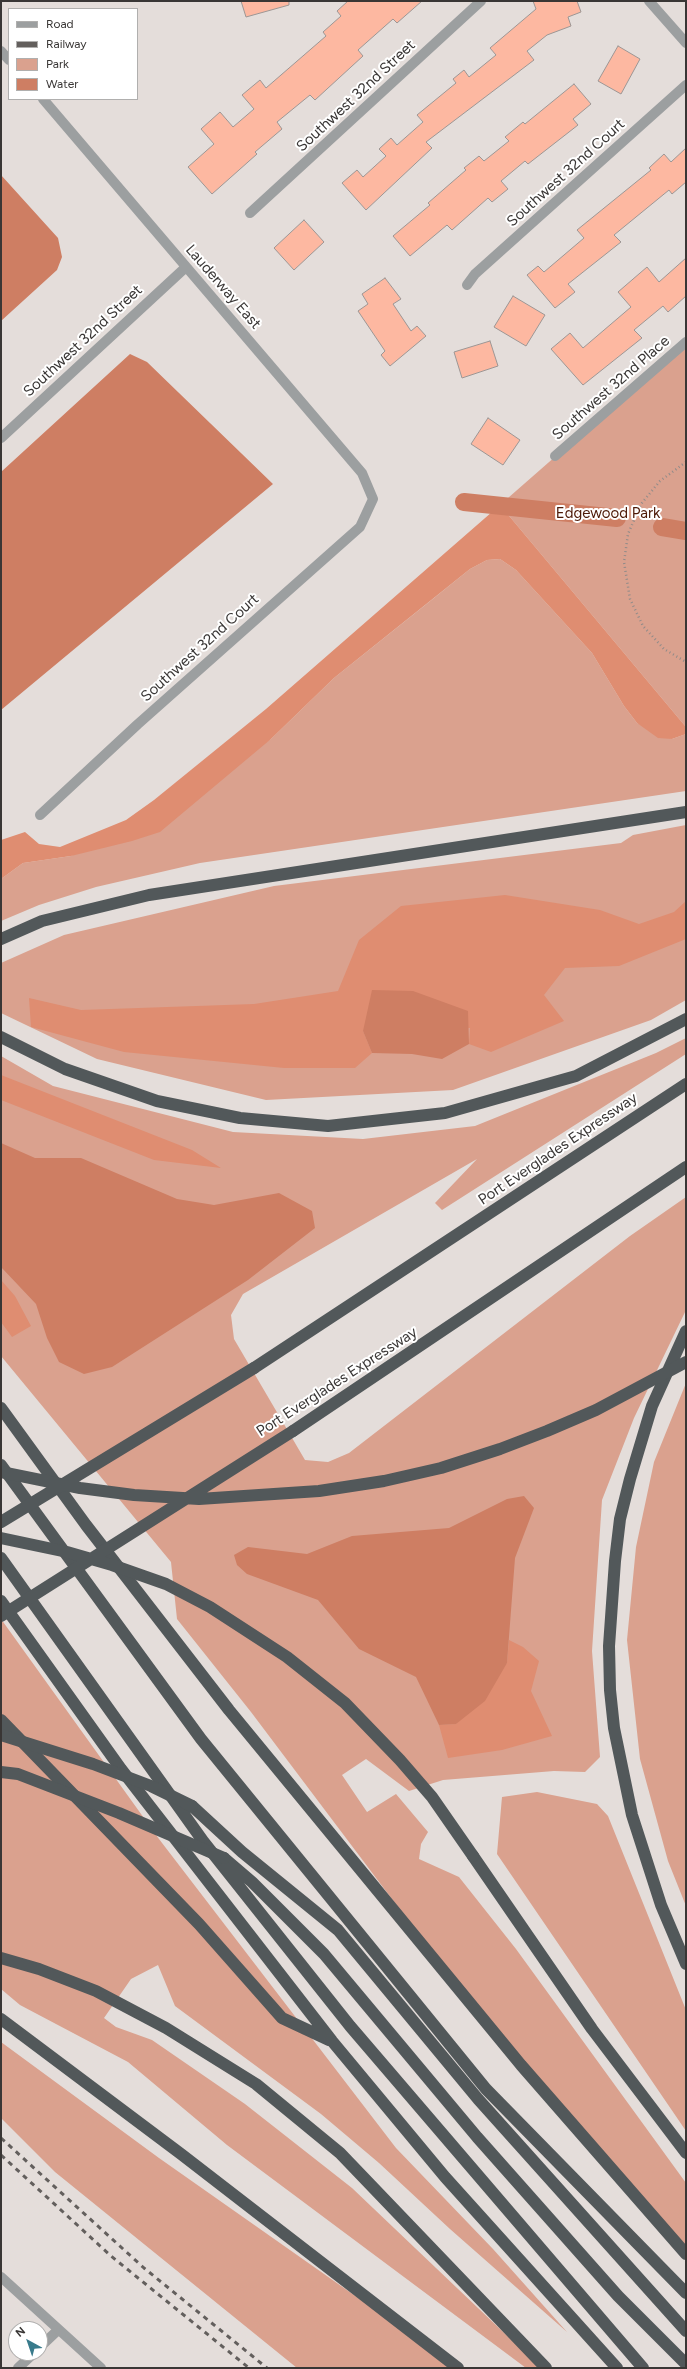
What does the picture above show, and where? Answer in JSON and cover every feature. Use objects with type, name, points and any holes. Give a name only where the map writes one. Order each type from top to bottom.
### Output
[{"type":"highway","points":[[1,939],[42,922],[149,895],[686,812]]},
{"type":"highway","points":[[1,1037],[66,1069],[157,1101],[240,1118],[328,1126],[445,1113],[576,1076],[686,1019]]},
{"type":"highway","name":"Port Everglades Expressway","points":[[1,1522],[254,1368],[686,1084]]},
{"type":"highway","name":"Port Everglades Expressway","points":[[1,1616],[293,1431],[686,1167]]},
{"type":"highway","points":[[686,1331],[652,1406],[630,1479],[620,1519],[615,1560],[609,1646],[610,1690],[614,1728],[632,1815],[661,1906],[686,1964]]},
{"type":"highway","points":[[1,1472],[80,1488],[134,1495],[199,1499],[319,1491],[377,1482],[441,1468],[500,1449],[547,1431],[596,1410],[686,1362]]},
{"type":"highway","points":[[1,1408],[90,1531],[229,1710],[521,2065],[686,2254]]},
{"type":"highway","points":[[1,1465],[201,1739],[486,2089],[686,2293]]},
{"type":"highway","points":[[1,1538],[67,1552],[112,1565],[166,1584],[210,1607],[287,1657],[345,1703],[400,1760],[432,1797],[592,2029],[686,2153]]},
{"type":"highway","points":[[1,1558],[203,1841],[350,2026],[643,2368]]},
{"type":"highway","points":[[1,1601],[121,1769],[332,2041],[445,2177],[617,2368]]},
{"type":"highway","points":[[1,1720],[199,1924],[282,2018],[332,2041]]},
{"type":"highway","points":[[1,1735],[144,1783],[192,1806],[242,1852],[338,1930],[478,2099],[686,2332]]},
{"type":"highway","points":[[1,1772],[18,1774],[119,1813],[224,1858],[252,1882],[324,1954],[477,2137],[618,2296],[686,2364]]},
{"type":"highway","points":[[1,1958],[39,1969],[96,1991],[166,2028],[256,2084],[340,2153],[546,2368]]},
{"type":"highway","points":[[1,2019],[182,2154],[458,2368]]},
{"type":"street","name":"Southwest 32nd Street","points":[[250,213],[481,1]]},
{"type":"street","points":[[649,1],[686,43]]},
{"type":"street","points":[[1,51],[8,59]]},
{"type":"street","name":"Southwest 32nd Court","points":[[467,285],[475,274],[686,85]]},
{"type":"street","name":"Lauderway East","points":[[44,100],[362,473],[373,499]]},
{"type":"street","name":"Southwest 32nd Street","points":[[1,438],[186,267]]},
{"type":"street","name":"Southwest 32nd Place","points":[[555,456],[686,342]]},
{"type":"street","name":"Southwest 32nd Court","points":[[40,815],[138,724],[360,527],[373,499]]},
{"type":"street","points":[[1,2277],[58,2330],[102,2368]]},
{"type":"street","points":[[48,2339],[58,2330]]},
{"type":"street","points":[[18,2368],[25,2361]]},
{"type":"path","points":[[686,462],[660,481],[641,504],[628,534],[624,562],[630,599],[643,626],[664,649],[686,662]]},
{"type":"green space","name":"Edgewood Park","points":[[686,342],[686,727],[500,505]]},
{"type":"green space","points":[[500,559],[516,570],[592,653],[624,706],[637,723],[672,739],[686,734],[686,791],[200,863],[96,887],[39,905],[1,921],[1,879],[23,863],[71,856],[271,739],[334,678],[470,569],[487,560]]},
{"type":"green space","points":[[686,825],[686,1000],[651,1020],[453,1090],[266,1100],[97,1059],[1,1013],[1,963],[64,935],[274,886],[621,843],[633,835]]},
{"type":"green space","points":[[686,1038],[686,1054],[442,1210],[435,1203],[477,1159],[243,1294],[231,1315],[234,1339],[305,1460],[328,1462],[349,1453],[630,1236],[686,1197],[686,1310],[634,1418],[602,1500],[592,1651],[600,1757],[585,1772],[554,1771],[443,1780],[409,1791],[366,1759],[342,1775],[367,1812],[396,1794],[428,1832],[421,1844],[419,1859],[459,1877],[516,1949],[686,2183],[686,2247],[588,2142],[410,1923],[251,1712],[177,1619],[171,1562],[1,1356],[1,1056],[53,1086],[233,1132],[363,1139],[475,1126],[656,1053]]},
{"type":"green space","points":[[686,1383],[686,1906],[668,1861],[640,1759],[627,1640],[636,1547],[654,1462]]},
{"type":"green space","points":[[1,1619],[159,1839],[396,2148],[493,2249],[567,2332],[450,2229],[379,2163],[321,2114],[175,2006],[158,1965],[131,1979],[104,2018],[116,2027],[152,2040],[245,2104],[352,2188],[541,2368],[526,2368],[227,2145],[128,2062],[20,2005],[1,1989]]},
{"type":"green space","points":[[537,1792],[597,1804],[608,1816],[686,2010],[686,2131],[497,1854],[502,1797]]},
{"type":"green space","points":[[1,2042],[159,2158],[408,2333],[454,2368],[297,2368],[55,2172],[1,2118]]},
{"type":"shaded area","points":[[500,505],[686,727],[686,734],[672,739],[658,738],[637,723],[624,706],[592,653],[516,570],[500,559],[487,560],[470,569],[334,678],[271,739],[160,832],[132,841],[71,856],[23,863],[1,879],[1,840],[25,832],[39,844],[60,847],[126,820],[154,800],[266,709]]},
{"type":"shaded area","points":[[505,895],[600,910],[639,924],[674,912],[686,901],[686,939],[619,966],[565,968],[544,995],[564,1021],[491,1052],[469,1044],[470,1028],[363,1031],[372,1053],[355,1068],[284,1068],[124,1052],[31,1027],[29,998],[81,1010],[254,1004],[338,991],[359,940],[401,906]]},
{"type":"shaded area","points":[[1,1075],[192,1150],[221,1168],[154,1160],[1,1100]]},
{"type":"shaded area","points":[[1,1280],[15,1296],[31,1326],[12,1337],[1,1322]]},
{"type":"shaded area","points":[[509,1640],[523,1647],[539,1661],[531,1691],[552,1736],[502,1750],[448,1758],[439,1725],[456,1724],[507,1663]]},
{"type":"water","points":[[1,175],[58,238],[62,257],[57,270],[1,321]]},
{"type":"water","points":[[130,354],[147,362],[273,484],[1,710],[1,472]]},
{"type":"water","points":[[372,990],[413,991],[468,1011],[469,1044],[442,1059],[412,1054],[372,1053],[363,1031]]},
{"type":"water","points":[[1,1143],[35,1158],[81,1158],[177,1199],[214,1205],[279,1193],[312,1211],[315,1228],[248,1280],[112,1367],[84,1374],[59,1362],[47,1338],[36,1304],[1,1267]]},
{"type":"water","points":[[524,1496],[534,1508],[515,1558],[507,1663],[485,1701],[456,1724],[439,1725],[416,1677],[359,1649],[318,1600],[247,1574],[237,1565],[234,1555],[248,1547],[307,1554],[352,1536],[449,1528],[507,1499]]},
{"type":"building","points":[[241,1],[289,1],[289,5],[246,17]]},
{"type":"building","points":[[348,1],[422,1],[397,23],[393,19],[358,50],[363,56],[315,100],[310,95],[277,122],[282,129],[255,152],[257,154],[212,194],[188,167],[214,144],[201,129],[220,112],[233,127],[254,109],[242,95],[260,80],[266,88],[326,36],[323,32],[341,16],[337,11]]},
{"type":"building","points":[[533,1],[577,1],[581,12],[568,17],[571,26],[547,35],[527,51],[534,60],[426,142],[432,148],[366,210],[342,183],[357,170],[363,177],[386,156],[379,149],[391,138],[397,145],[423,122],[417,115],[456,83],[453,79],[464,70],[469,77],[496,55],[490,48],[536,9]]},
{"type":"building","points":[[618,46],[640,59],[621,94],[598,81]]},
{"type":"building","points":[[574,84],[591,104],[573,119],[578,125],[528,164],[525,161],[501,181],[508,189],[492,202],[488,198],[452,230],[447,225],[410,256],[393,236],[430,205],[428,203],[466,170],[464,168],[479,156],[484,161],[509,141],[505,137],[523,122],[525,124]]},
{"type":"building","points":[[686,148],[686,182],[672,194],[669,190],[614,235],[621,242],[568,284],[575,292],[555,308],[527,275],[538,266],[544,272],[584,238],[577,230],[651,170],[649,168],[664,154],[671,162]]},
{"type":"building","points":[[304,220],[324,242],[294,270],[274,248]]},
{"type":"building","points":[[686,258],[686,296],[668,312],[663,306],[634,330],[642,338],[583,385],[551,349],[570,333],[583,348],[631,307],[618,292],[647,267],[659,282]]},
{"type":"building","points":[[385,278],[401,299],[393,304],[411,331],[417,326],[426,336],[390,366],[381,355],[385,351],[358,311],[368,304],[362,294]]},
{"type":"building","points":[[513,296],[545,315],[526,346],[494,327]]},
{"type":"building","points":[[490,341],[498,366],[462,378],[454,352]]},
{"type":"building","points":[[488,418],[520,440],[503,465],[471,444]]},
{"type":"waterway","points":[[464,502],[617,518]]},
{"type":"waterway","points":[[662,527],[686,531]]},
{"type":"railway","points":[[1,2138],[144,2268],[267,2368]]},
{"type":"railway","points":[[1,2155],[111,2256],[249,2368]]}]
